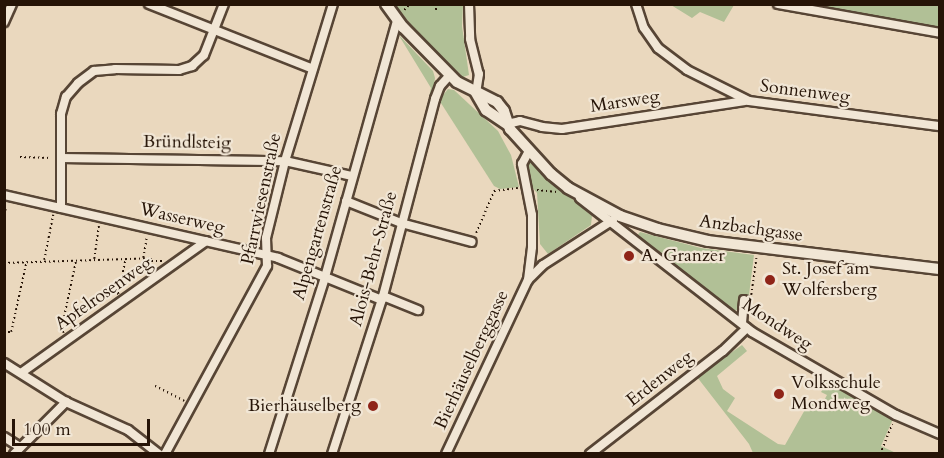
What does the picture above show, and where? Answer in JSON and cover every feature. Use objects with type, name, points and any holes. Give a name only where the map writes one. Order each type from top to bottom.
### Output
[{"type":"street","points":[[4,22],[12,4]]},
{"type":"street","points":[[149,4],[313,69]]},
{"type":"street","points":[[61,208],[62,114],[66,96],[78,82],[94,71],[179,70],[192,66],[204,55],[224,4]]},
{"type":"street","name":"Pfarrwiesenstraße","points":[[165,453],[267,266],[266,238],[285,161],[333,4]]},
{"type":"street","name":"Anzbachgasse","points":[[386,4],[397,21],[450,75],[476,93],[489,114],[507,124],[529,151],[567,190],[615,219],[691,238],[939,269]]},
{"type":"street","points":[[469,4],[470,39],[479,78],[476,93]]},
{"type":"street","name":"Sonnenweg","points":[[636,4],[644,28],[658,48],[687,70],[749,101],[939,126]]},
{"type":"street","points":[[778,4],[939,33]]},
{"type":"street","name":"Alpengartenstraße","points":[[269,453],[325,277],[397,21]]},
{"type":"street","name":"Alois-Behr-Straße","points":[[332,453],[382,298],[435,99],[440,86],[450,75]]},
{"type":"street","name":"Marsweg","points":[[507,124],[520,121],[562,129],[730,102],[749,101]]},
{"type":"street","name":"Bierhäuselberggasse","points":[[528,280],[533,228],[528,187],[522,164],[529,151]]},
{"type":"street","name":"Bründlsteig","points":[[61,158],[285,161],[352,176]]},
{"type":"street","name":"Wasserweg","points":[[5,199],[61,208],[268,255],[418,310]]},
{"type":"street","points":[[346,201],[401,223],[472,242]]},
{"type":"street","name":"Bierhäuselberggasse","points":[[446,453],[528,280],[543,265],[615,219]]},
{"type":"street","name":"Mondweg","points":[[615,219],[744,325],[896,415],[939,434]]},
{"type":"street","name":"Apfelrosenweg","points":[[21,373],[206,241]]},
{"type":"street","points":[[744,325],[748,298]]},
{"type":"street","name":"Erdenweg","points":[[590,453],[723,351],[744,325]]},
{"type":"street","points":[[4,363],[66,402],[128,430],[159,453]]},
{"type":"street","points":[[4,437],[17,450],[66,402]]},
{"type":"path","points":[[435,4],[437,12]]},
{"type":"path","points":[[20,157],[61,158]]},
{"type":"path","points":[[472,242],[494,191],[528,187],[567,190]]},
{"type":"path","points":[[4,215],[5,199]]},
{"type":"path","points":[[44,261],[52,218]]},
{"type":"path","points":[[94,260],[99,224]]},
{"type":"path","points":[[143,259],[147,235]]},
{"type":"path","points":[[748,298],[757,248]]},
{"type":"path","points":[[114,293],[118,294],[121,287],[125,259]]},
{"type":"path","points":[[4,263],[125,259],[165,261]]},
{"type":"path","points":[[62,338],[76,260]]},
{"type":"path","points":[[4,332],[10,332],[26,262]]},
{"type":"path","points":[[155,386],[191,405]]},
{"type":"path","points":[[880,453],[896,415]]},
{"type":"green space","points":[[395,5],[463,5],[462,26],[469,75],[463,77],[416,31]]},
{"type":"green space","points":[[671,5],[734,5],[724,22],[700,12],[692,18]]},
{"type":"green space","points":[[791,5],[939,5],[939,30]]},
{"type":"green space","points":[[398,34],[433,71],[435,78],[432,98],[429,97],[431,88]]},
{"type":"green space","points":[[448,89],[454,90],[498,131],[511,155],[519,187],[500,189],[494,186],[439,100]]},
{"type":"green space","points":[[528,161],[592,216],[591,225],[548,254],[540,244],[537,193],[532,187]]},
{"type":"green space","points":[[640,232],[701,248],[754,255],[749,295],[740,297],[737,310],[731,311],[637,236]]},
{"type":"green space","points":[[742,345],[747,351],[717,376],[723,389],[735,398],[727,411],[778,444],[785,445],[811,399],[822,404],[827,395],[821,392],[826,384],[825,380],[893,419],[881,446],[896,453],[753,453],[749,444],[697,377]]},
{"type":"place","name":"A. Granzer","points":[[629,256]]},
{"type":"place","name":"St. Josef am Wolfersberg","points":[[770,280]]},
{"type":"place","name":"Volksschule Mondweg","points":[[779,394]]},
{"type":"place","name":"Bierhäuselberg","points":[[373,406]]}]
